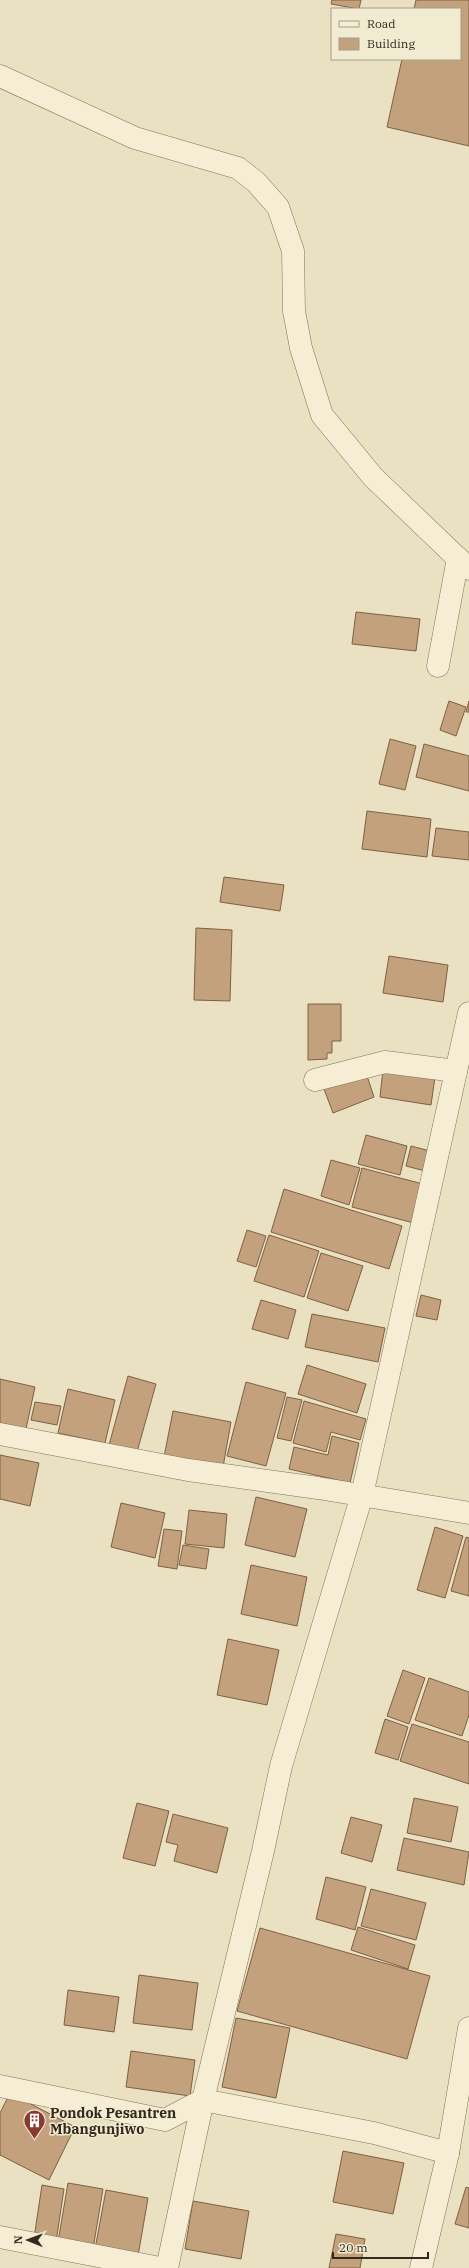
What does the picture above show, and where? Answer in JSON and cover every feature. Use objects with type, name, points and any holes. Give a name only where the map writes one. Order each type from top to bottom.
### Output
[{"type":"street","points":[[0,76],[135,138],[238,168],[256,182],[278,207],[293,251],[294,311],[301,348],[322,415],[373,477],[464,564],[438,666]]},
{"type":"street","points":[[167,2268],[203,2100],[263,1851],[281,1766],[362,1495],[469,1013]]},
{"type":"street","points":[[315,1080],[385,1062],[456,1070]]},
{"type":"street","points":[[0,1434],[188,1470],[362,1495],[469,1513]]},
{"type":"street","points":[[421,2268],[448,2153],[469,2028]]},
{"type":"street","points":[[0,2086],[165,2120],[203,2100],[374,2133],[448,2153]]},
{"type":"street","points":[[0,2237],[160,2268]]},
{"type":"building","points":[[332,0],[361,0],[359,8],[331,4]]},
{"type":"building","points":[[416,0],[469,0],[469,146],[387,127],[402,60],[461,60],[461,8],[414,8]]},
{"type":"building","points":[[356,612],[420,619],[416,651],[352,644]]},
{"type":"building","points":[[449,701],[466,707],[456,736],[440,730]]},
{"type":"building","points":[[469,701],[469,712],[466,712]]},
{"type":"building","points":[[390,739],[416,746],[405,790],[379,784]]},
{"type":"building","points":[[424,744],[469,756],[469,791],[416,777]]},
{"type":"building","points":[[367,811],[431,819],[427,857],[362,849]]},
{"type":"building","points":[[436,828],[469,832],[469,860],[432,856]]},
{"type":"building","points":[[224,877],[284,885],[280,911],[220,902]]},
{"type":"building","points":[[196,928],[232,930],[230,1001],[194,1000]]},
{"type":"building","points":[[389,956],[448,965],[443,1002],[383,993]]},
{"type":"building","points":[[308,1004],[341,1004],[341,1041],[332,1041],[332,1053],[327,1053],[327,1059],[308,1060]]},
{"type":"building","points":[[383,1069],[435,1077],[431,1105],[380,1097]]},
{"type":"building","points":[[366,1073],[374,1097],[333,1113],[324,1089]]},
{"type":"building","points":[[366,1135],[407,1146],[400,1175],[358,1164]]},
{"type":"building","points":[[411,1146],[434,1152],[429,1172],[406,1166]]},
{"type":"building","points":[[331,1160],[360,1168],[349,1205],[321,1196]]},
{"type":"building","points":[[362,1168],[423,1184],[414,1223],[352,1207]]},
{"type":"building","points":[[284,1189],[402,1226],[389,1269],[271,1232]]},
{"type":"building","points":[[247,1230],[266,1236],[256,1267],[237,1261]]},
{"type":"building","points":[[269,1235],[319,1251],[304,1297],[254,1281]]},
{"type":"building","points":[[321,1253],[363,1266],[348,1311],[307,1298]]},
{"type":"building","points":[[421,1295],[441,1300],[437,1320],[416,1316]]},
{"type":"building","points":[[261,1300],[296,1310],[288,1339],[252,1329]]},
{"type":"building","points":[[312,1314],[385,1328],[378,1362],[305,1347]]},
{"type":"building","points":[[307,1365],[366,1384],[357,1413],[298,1394]]},
{"type":"building","points":[[128,1376],[156,1384],[137,1452],[109,1445]]},
{"type":"building","points":[[0,1379],[35,1387],[26,1429],[0,1423]]},
{"type":"building","points":[[246,1382],[286,1393],[266,1466],[227,1456]]},
{"type":"building","points":[[68,1389],[115,1400],[105,1443],[58,1433]]},
{"type":"building","points":[[287,1397],[302,1400],[291,1441],[277,1438]]},
{"type":"building","points":[[304,1401],[366,1419],[360,1440],[331,1432],[326,1452],[293,1443]]},
{"type":"building","points":[[35,1402],[61,1406],[57,1425],[31,1420]]},
{"type":"building","points":[[173,1411],[231,1422],[223,1467],[164,1457]]},
{"type":"building","points":[[332,1436],[359,1443],[350,1483],[289,1469],[294,1447],[328,1455]]},
{"type":"building","points":[[0,1455],[39,1463],[30,1506],[0,1499]]},
{"type":"building","points":[[256,1497],[307,1509],[295,1557],[245,1545]]},
{"type":"building","points":[[121,1503],[165,1513],[155,1558],[111,1547]]},
{"type":"building","points":[[189,1510],[227,1514],[224,1548],[185,1544]]},
{"type":"building","points":[[435,1527],[463,1536],[445,1598],[417,1590]]},
{"type":"building","points":[[164,1529],[182,1531],[177,1569],[158,1566]]},
{"type":"building","points":[[466,1537],[469,1538],[469,1596],[451,1591]]},
{"type":"building","points":[[183,1545],[209,1549],[206,1569],[179,1565]]},
{"type":"building","points":[[251,1565],[307,1577],[297,1626],[241,1614]]},
{"type":"building","points":[[228,1639],[279,1650],[267,1705],[217,1695]]},
{"type":"building","points":[[403,1670],[425,1678],[409,1724],[387,1716]]},
{"type":"building","points":[[429,1678],[469,1692],[469,1715],[462,1736],[415,1720]]},
{"type":"building","points":[[385,1719],[408,1727],[398,1760],[375,1753]]},
{"type":"building","points":[[412,1724],[469,1742],[469,1784],[400,1761]]},
{"type":"building","points":[[414,1798],[458,1807],[451,1842],[407,1833]]},
{"type":"building","points":[[137,1803],[169,1811],[155,1866],[123,1858]]},
{"type":"building","points":[[173,1814],[228,1828],[217,1873],[174,1861],[178,1845],[166,1842]]},
{"type":"building","points":[[351,1817],[382,1825],[372,1862],[341,1853]]},
{"type":"building","points":[[404,1838],[469,1852],[464,1885],[397,1870]]},
{"type":"building","points":[[326,1877],[366,1887],[355,1930],[316,1919]]},
{"type":"building","points":[[371,1889],[426,1903],[416,1940],[361,1926]]},
{"type":"building","points":[[358,1927],[415,1945],[408,1969],[351,1950]]},
{"type":"building","points":[[260,1928],[430,1976],[407,2059],[237,2011]]},
{"type":"building","points":[[139,1975],[198,1983],[192,2030],[133,2023]]},
{"type":"building","points":[[68,1990],[119,1997],[114,2032],[64,2025]]},
{"type":"building","points":[[236,2018],[290,2028],[276,2098],[222,2087]]},
{"type":"building","points":[[131,2051],[195,2060],[190,2096],[126,2087]]},
{"type":"building","name":"Pondok Pesantren Mbangunjiwo","points":[[10,2093],[75,2127],[49,2180],[0,2155],[0,2113]]},
{"type":"building","points":[[343,2151],[404,2163],[393,2214],[333,2202]]},
{"type":"building","points":[[68,2183],[103,2189],[93,2249],[58,2242]]},
{"type":"building","points":[[42,2185],[64,2189],[56,2242],[34,2238]]},
{"type":"building","points":[[466,2187],[469,2188],[469,2228],[455,2224]]},
{"type":"building","points":[[106,2190],[148,2198],[138,2256],[95,2249]]},
{"type":"building","points":[[193,2201],[249,2211],[241,2259],[185,2249]]},
{"type":"building","points":[[336,2234],[365,2239],[360,2268],[329,2268]]},
{"type":"place","name":"Pondok Pesantren Mbangunjiwo","points":[[34,2140]]}]
